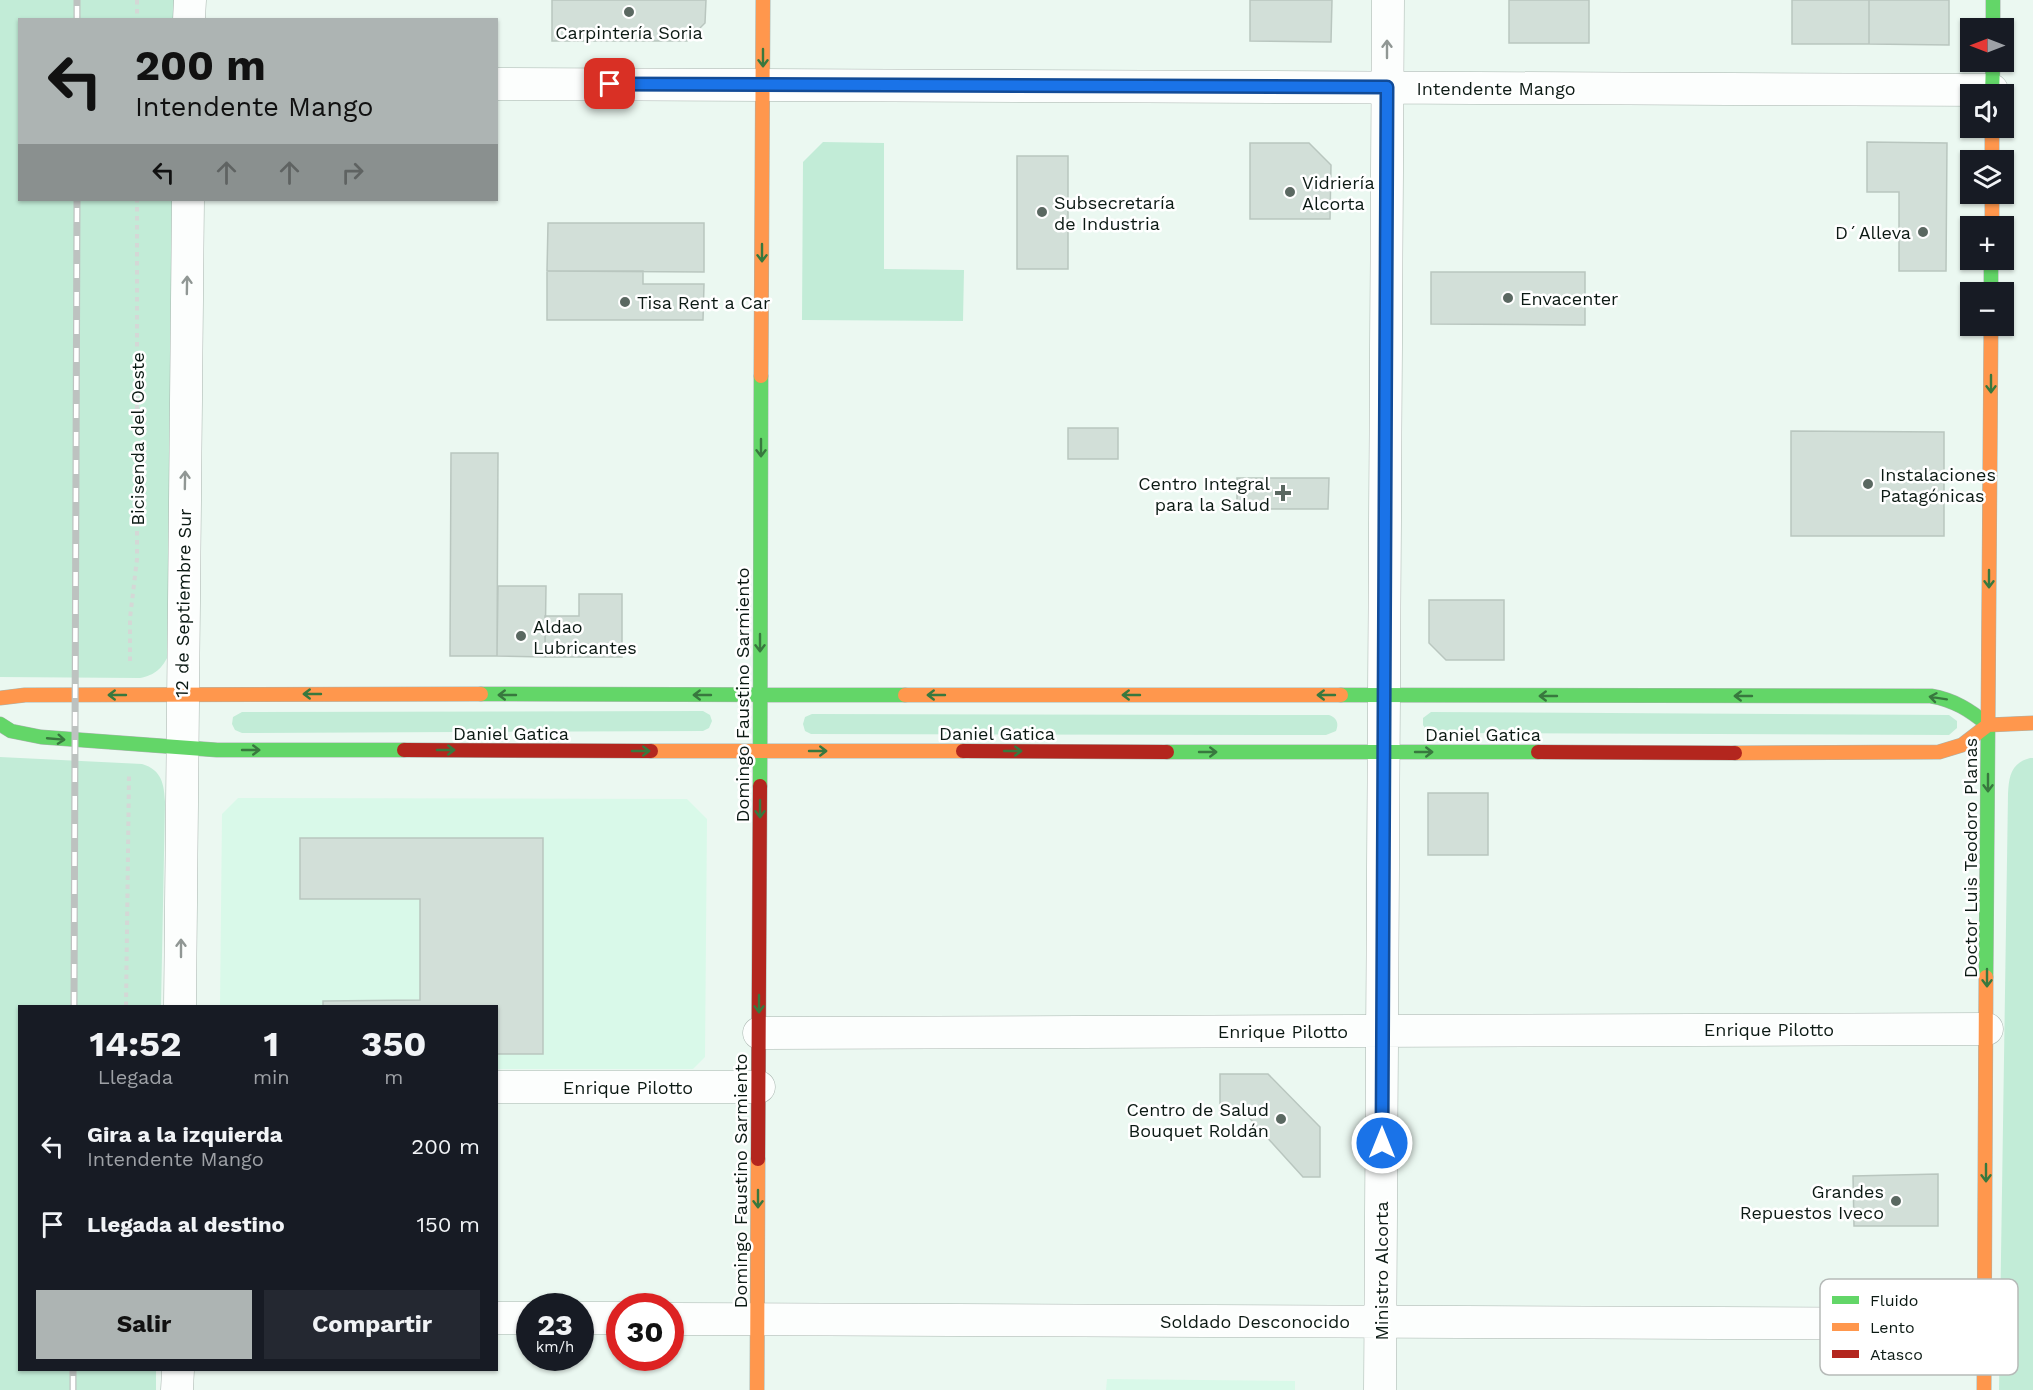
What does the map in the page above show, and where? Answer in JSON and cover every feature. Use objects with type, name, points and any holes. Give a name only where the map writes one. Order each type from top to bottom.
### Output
[{"type":"main road","name":"Domingo Faustino Sarmiento","points":[[757,1390],[763,0]]},
{"type":"main road","points":[[1993,0],[1993,18]]},
{"type":"main road","name":"Doctor Luis Teodoro Planas","points":[[1984,1279],[1991,336]]},
{"type":"main road","points":[[0,698],[25,695],[183,694],[1931,696],[1967,707],[1988,725],[2033,723]]},
{"type":"main road","name":"Daniel Gatica","points":[[0,724],[11,731],[41,737],[217,750],[1935,753],[1954,750],[1965,745],[1988,725]]},
{"type":"street","points":[[189,18],[190,0]]},
{"type":"street","name":"Ministro Alcorta","points":[[1380,1390],[1388,0]]},
{"type":"street","name":"Intendente Mango","points":[[498,84],[1387,87],[1992,82]]},
{"type":"street","name":"12 de Septiembre Sur","points":[[180,1005],[188,201]]},
{"type":"street","name":"Enrique Pilotto","points":[[759,1033],[1987,1029]]},
{"type":"street","name":"Enrique Pilotto","points":[[498,1087],[759,1087]]},
{"type":"street","points":[[498,1318],[516,1318]]},
{"type":"street","name":"Soldado Desconocido","points":[[684,1318],[1820,1323]]},
{"type":"street","points":[[177,1390],[178,1371]]},
{"type":"path","points":[[136,0],[136,18]]},
{"type":"path","name":"Bicisenda del Oeste","points":[[130,668],[130,618],[136,559],[136,201]]},
{"type":"path","points":[[126,1005],[129,775]]},
{"type":"shaded area","points":[[0,0],[175,0],[175,18],[18,18],[18,201],[173,201],[169,654],[158,670],[140,678],[0,677]]},
{"type":"shaded area","points":[[823,142],[884,143],[884,269],[964,270],[963,321],[802,320],[803,162]]},
{"type":"shaded area","points":[[703,711],[710,715],[712,721],[709,728],[703,731],[242,733],[235,730],[232,724],[233,717],[242,712]]},
{"type":"shaded area","points":[[1431,712],[1949,715],[1957,721],[1957,728],[1949,735],[1434,733],[1427,731],[1423,725],[1423,718]]},
{"type":"shaded area","points":[[812,714],[1329,715],[1336,719],[1337,726],[1336,731],[1326,735],[811,734],[805,731],[803,724],[805,717]]},
{"type":"shaded area","points":[[0,757],[142,764],[158,774],[164,789],[161,1005],[18,1005],[18,1371],[156,1371],[156,1390],[0,1390]]},
{"type":"shaded area","points":[[2033,758],[2033,1390],[1999,1390],[1999,1375],[2018,1375],[2018,1279],[2001,1279],[2008,794],[2012,771],[2024,760]]},
{"type":"shaded area","points":[[238,798],[687,799],[707,819],[705,1057],[693,1069],[498,1069],[498,1005],[220,1005],[222,814]]},
{"type":"shaded area","points":[[1107,1379],[1295,1381],[1295,1390],[1106,1390]]},
{"type":"building","name":"Carpintería Soria","points":[[552,0],[706,0],[705,23],[687,41],[552,41]]},
{"type":"building","points":[[1250,0],[1332,0],[1331,42],[1250,41]]},
{"type":"building","points":[[1509,0],[1589,0],[1589,43],[1509,43]]},
{"type":"building","points":[[1792,0],[1869,0],[1869,44],[1792,44]]},
{"type":"building","points":[[1869,0],[1949,0],[1949,45],[1869,44]]},
{"type":"building","name":"D´Alleva","points":[[1867,142],[1947,143],[1946,271],[1899,271],[1899,192],[1867,192]]},
{"type":"building","name":"Vidriería Alcorta","points":[[1250,143],[1309,143],[1331,165],[1330,219],[1250,219]]},
{"type":"building","name":"Subsecretaría de Industria","points":[[1017,156],[1068,156],[1068,269],[1017,269]]},
{"type":"building","points":[[548,223],[704,223],[704,272],[547,271]]},
{"type":"building","name":"Tisa Rent a Car","points":[[547,271],[643,271],[643,284],[704,284],[703,320],[547,320]]},
{"type":"building","name":"Envacenter","points":[[1431,272],[1585,272],[1585,325],[1431,324]]},
{"type":"building","points":[[1068,428],[1118,428],[1118,459],[1068,459]]},
{"type":"building","name":"Instalaciones Patagónicas","points":[[1791,431],[1944,432],[1944,536],[1791,536]]},
{"type":"building","points":[[451,453],[498,453],[497,656],[450,656]]},
{"type":"building","name":"Centro Integral para la Salud","points":[[1237,478],[1329,478],[1328,509],[1237,509]]},
{"type":"building","name":"Aldao Lubricantes","points":[[498,586],[546,586],[545,657],[497,656]]},
{"type":"building","points":[[579,594],[622,594],[622,657],[545,657],[545,616],[579,616]]},
{"type":"building","points":[[1429,600],[1504,600],[1504,660],[1446,660],[1429,643]]},
{"type":"building","points":[[1428,793],[1488,793],[1488,855],[1428,855]]},
{"type":"building","points":[[300,838],[543,838],[543,1054],[498,1054],[498,1005],[323,1005],[323,1001],[420,1000],[420,899],[300,899]]},
{"type":"building","name":"Centro de Salud Bouquet Roldán","points":[[1220,1074],[1268,1074],[1320,1127],[1320,1177],[1303,1177],[1243,1111],[1220,1111]]},
{"type":"building","name":"Grandes Repuestos Iveco","points":[[1938,1174],[1938,1226],[1854,1226],[1853,1176]]},
{"type":"railway","points":[[77,0],[77,18]]},
{"type":"railway","points":[[74,1005],[77,201]]},
{"type":"railway","points":[[73,1371],[73,1390]]},
{"type":"traffic: fast","points":[[1993,0],[1993,18]]},
{"type":"traffic: fast","points":[[1992,84],[1993,72]]},
{"type":"traffic: fast","points":[[1991,270],[1991,282]]},
{"type":"traffic: fast","points":[[760,786],[761,376]]},
{"type":"traffic: fast","points":[[481,694],[905,695]]},
{"type":"traffic: fast","points":[[1341,695],[1931,696],[1961,706],[1988,725]]},
{"type":"traffic: fast","points":[[0,724],[11,731],[41,737],[217,750],[404,750]]},
{"type":"traffic: fast","points":[[1986,977],[1988,725]]},
{"type":"traffic: fast","points":[[1167,752],[1538,752]]},
{"type":"traffic: slow","points":[[761,376],[763,0]]},
{"type":"traffic: slow","points":[[1992,138],[1992,150]]},
{"type":"traffic: slow","points":[[1992,204],[1992,216]]},
{"type":"traffic: slow","points":[[1991,336],[1988,725],[2033,723]]},
{"type":"traffic: slow","points":[[0,698],[25,695],[481,694]]},
{"type":"traffic: slow","points":[[905,695],[1341,695]]},
{"type":"traffic: slow","points":[[1735,753],[1939,752],[1962,745],[1988,725]]},
{"type":"traffic: slow","points":[[651,751],[963,751]]},
{"type":"traffic: slow","points":[[1985,1279],[1986,977]]},
{"type":"traffic: slow","points":[[757,1390],[758,1159]]},
{"type":"traffic: slow","points":[[1984,1375],[1984,1390]]},
{"type":"traffic: jam","points":[[404,750],[651,751]]},
{"type":"traffic: jam","points":[[963,751],[1167,752]]},
{"type":"traffic: jam","points":[[1538,752],[1735,753]]},
{"type":"traffic: jam","points":[[758,1159],[760,786]]},
{"type":"place","name":"Carpintería Soria","points":[[629,12]]},
{"type":"place","name":"Vidriería Alcorta","points":[[1290,192]]},
{"type":"place","name":"Subsecretaría de Industria","points":[[1042,212]]},
{"type":"place","name":"D´Alleva","points":[[1923,232]]},
{"type":"place","name":"Envacenter","points":[[1508,298]]},
{"type":"place","name":"Tisa Rent a Car","points":[[625,302]]},
{"type":"place","name":"Instalaciones Patagónicas","points":[[1868,484]]},
{"type":"place","name":"Centro Integral para la Salud","points":[[1283,493]]},
{"type":"place","name":"Aldao Lubricantes","points":[[521,636]]},
{"type":"place","name":"Centro de Salud Bouquet Roldán","points":[[1281,1119]]},
{"type":"place","name":"Grandes Repuestos Iveco","points":[[1896,1201]]},
{"type":"route","points":[[610,84],[1387,87],[1382,1143]]}]
